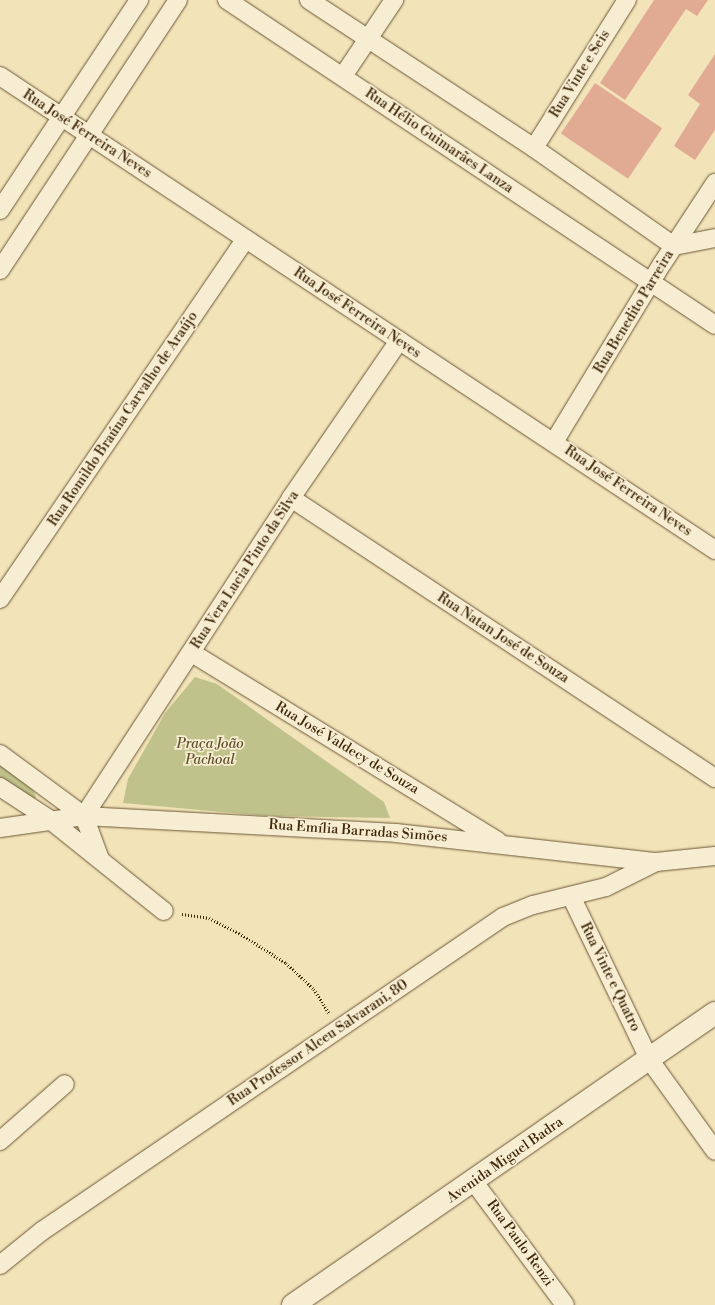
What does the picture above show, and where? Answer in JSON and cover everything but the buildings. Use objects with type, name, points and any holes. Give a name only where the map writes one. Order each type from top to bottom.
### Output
[{"type":"main road","name":"Avenida Miguel Badra","points":[[294,1305],[474,1182],[715,1013]]},
{"type":"street","points":[[0,210],[139,0]]},
{"type":"street","points":[[0,270],[178,0]]},
{"type":"street","name":"Rua Hélio Guimarães Lanza","points":[[227,0],[715,325]]},
{"type":"street","points":[[308,0],[534,148],[674,246],[715,238]]},
{"type":"street","points":[[343,76],[394,0]]},
{"type":"street","name":"Rua Vinte e Seis","points":[[534,148],[626,0]]},
{"type":"street","name":"Rua José Ferreira Neves","points":[[0,76],[715,550]]},
{"type":"street","name":"Rua Benedito Parreira","points":[[554,442],[651,282],[715,183]]},
{"type":"street","name":"Rua Romildo Braúna Carvalho de Araújo","points":[[0,599],[246,239]]},
{"type":"street","name":"Rua Vera Lucia Pinto da Silva","points":[[84,816],[96,801],[291,498],[399,341]]},
{"type":"street","name":"Rua Natan José de Souza","points":[[291,498],[715,778]]},
{"type":"street","name":"Rua José Valdecy de Souza","points":[[192,653],[502,843]]},
{"type":"street","points":[[0,754],[84,816],[101,861]]},
{"type":"street","points":[[0,787],[50,820],[164,911]]},
{"type":"street","name":"Rua Emília Barradas Simões","points":[[0,828],[84,816],[280,824],[502,843],[656,862],[715,856]]},
{"type":"street","name":"Rua Professor Alceu Salvarani, 80","points":[[4,1254],[340,1029],[503,917],[533,904],[606,887],[656,862]]},
{"type":"street","name":"Rua Vinte e Quatro","points":[[571,896],[649,1059],[715,1151]]},
{"type":"street","points":[[0,1141],[65,1084]]},
{"type":"street","name":"Rua Paulo Renzi","points":[[474,1182],[565,1305]]},
{"type":"path","points":[[164,911],[209,918],[239,933],[286,963],[314,989],[340,1029]]},
{"type":"green space","name":"Praça João Pachoal","points":[[195,677],[217,684],[384,802],[390,818],[268,816],[123,803],[128,779],[165,713]]},
{"type":"green space","points":[[0,765],[32,788],[36,797],[34,802],[0,782]]}]
